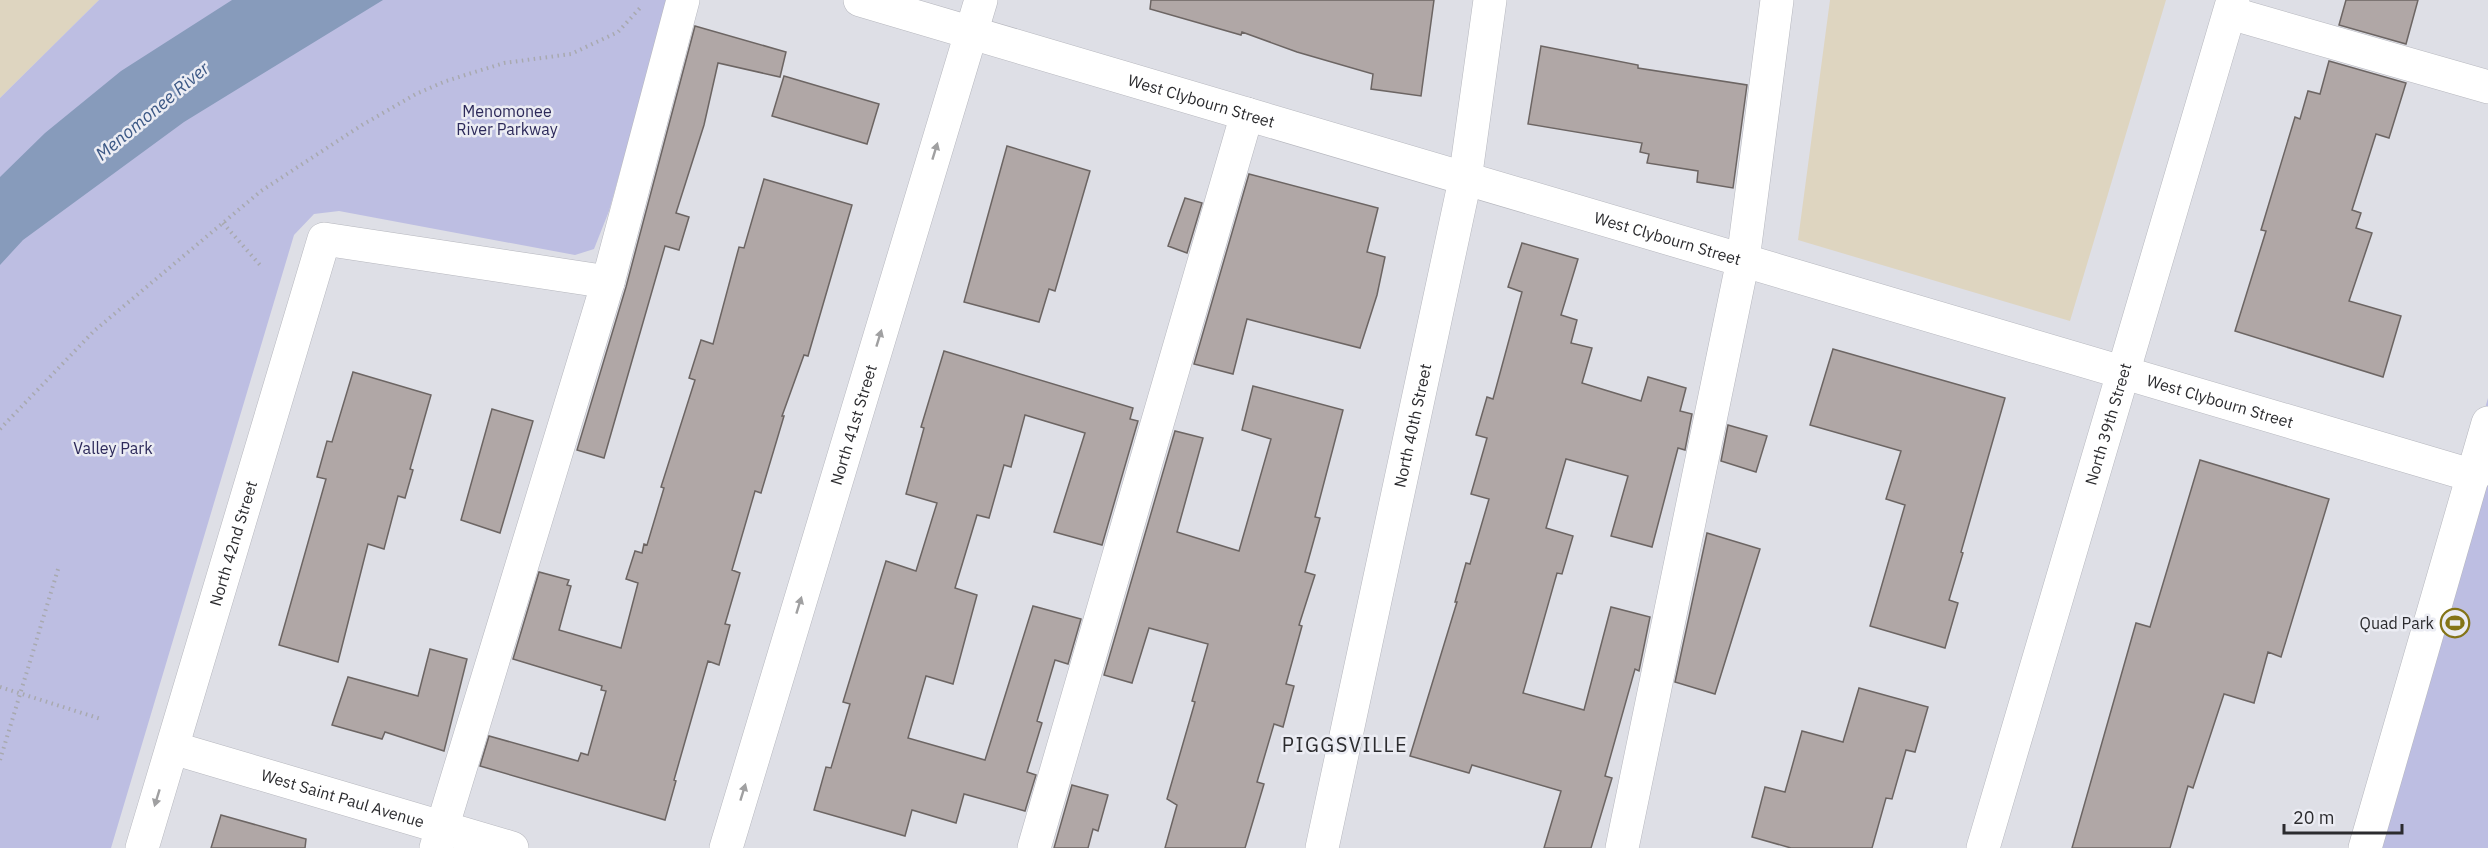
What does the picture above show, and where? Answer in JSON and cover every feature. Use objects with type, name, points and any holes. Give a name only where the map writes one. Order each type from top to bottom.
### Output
[{"type":"street","points":[[439,838],[608,282],[683,0]]},
{"type":"street","name":"West Clybourn Street","points":[[860,0],[2474,476]]},
{"type":"street","name":"North 41st Street","points":[[726,848],[981,0]]},
{"type":"street","name":"North 40th Street","points":[[1322,848],[1465,180],[1490,0]]},
{"type":"street","points":[[1622,848],[1743,260],[1777,0]]},
{"type":"street","points":[[2231,6],[2488,87]]},
{"type":"street","name":"North 39th Street","points":[[1983,848],[2231,6]]},
{"type":"street","points":[[1034,848],[1247,114]]},
{"type":"street","name":"North 42nd Street","points":[[142,848],[324,239],[608,282]]},
{"type":"street","points":[[2365,848],[2488,423]]},
{"type":"street","name":"West Saint Paul Avenue","points":[[173,748],[439,838],[512,848]]},
{"type":"path","points":[[0,429],[94,331],[261,191],[362,125],[416,94],[446,81],[504,63],[571,54],[618,32],[646,0]]},
{"type":"path","points":[[222,223],[260,265]]},
{"type":"path","points":[[0,760],[59,566]]},
{"type":"path","points":[[0,687],[101,719]]},
{"type":"shaded area","points":[[0,0],[99,0],[0,98]]},
{"type":"shaded area","points":[[1830,0],[2166,0],[2070,321],[1798,240]]},
{"type":"green space","points":[[99,0],[668,0],[609,211],[594,249],[575,255],[339,211],[314,214],[294,235],[111,848],[0,848],[0,98]]},
{"type":"green space","name":"Quad Park","points":[[2488,398],[2488,848],[2357,848]]},
{"type":"water","name":"Menomonee River","points":[[232,0],[383,0],[184,122],[23,240],[0,265],[0,177],[45,133],[121,71]]},
{"type":"building","points":[[1151,0],[1434,0],[1421,96],[1371,89],[1373,74],[1297,52],[1242,32],[1241,35],[1150,9]]},
{"type":"building","points":[[2346,0],[2418,0],[2406,44],[2339,25]]},
{"type":"building","points":[[695,26],[786,52],[780,77],[718,63],[704,125],[676,213],[689,217],[679,250],[665,246],[604,458],[577,450],[626,287]]},
{"type":"building","points":[[1541,46],[1638,65],[1638,68],[1747,85],[1733,188],[1697,182],[1698,171],[1647,163],[1649,154],[1640,152],[1642,143],[1528,124]]},
{"type":"building","points":[[2329,61],[2406,83],[2389,138],[2376,134],[2352,210],[2361,213],[2356,228],[2372,233],[2349,301],[2401,316],[2383,377],[2235,331],[2266,231],[2261,230],[2295,117],[2300,119],[2308,91],[2320,94]]},
{"type":"building","points":[[784,76],[879,104],[867,144],[772,116]]},
{"type":"building","points":[[1007,146],[1090,171],[1055,291],[1049,289],[1039,322],[964,302]]},
{"type":"building","points":[[1249,174],[1378,208],[1367,252],[1385,257],[1377,295],[1360,348],[1247,319],[1233,374],[1194,364]]},
{"type":"building","points":[[764,179],[852,205],[808,356],[804,355],[782,416],[784,416],[761,493],[755,491],[732,570],[740,573],[725,624],[730,625],[719,665],[708,661],[665,820],[480,766],[489,736],[578,761],[581,753],[588,755],[606,691],[601,690],[602,686],[513,659],[539,572],[569,580],[567,585],[571,586],[559,630],[621,648],[638,583],[626,579],[635,551],[642,553],[644,544],[647,545],[664,488],[661,487],[695,380],[689,378],[701,340],[713,344],[739,247],[744,248]]},
{"type":"building","points":[[1185,198],[1202,203],[1187,253],[1168,246]]},
{"type":"building","points":[[1522,243],[1578,259],[1561,315],[1577,320],[1571,343],[1592,348],[1582,383],[1641,401],[1648,377],[1686,388],[1680,411],[1692,414],[1685,450],[1678,448],[1652,547],[1611,536],[1628,476],[1566,459],[1546,528],[1573,536],[1562,574],[1557,573],[1523,693],[1584,710],[1611,607],[1650,617],[1639,671],[1635,669],[1605,776],[1612,778],[1591,848],[1544,848],[1561,791],[1472,765],[1469,773],[1410,756],[1457,602],[1455,602],[1466,563],[1470,564],[1489,499],[1471,494],[1487,438],[1476,435],[1487,397],[1493,399],[1522,292],[1508,287]]},
{"type":"building","points":[[1833,349],[2005,398],[1949,600],[1958,603],[1945,648],[1870,626],[1905,505],[1886,499],[1901,451],[1810,425]]},
{"type":"building","points":[[944,351],[1133,408],[1130,419],[1138,421],[1102,545],[1054,532],[1085,433],[1025,415],[1011,467],[1004,465],[989,518],[977,515],[955,588],[977,595],[953,684],[926,676],[908,738],[985,760],[1033,606],[1081,619],[1068,664],[1055,660],[1037,721],[1042,723],[1027,772],[1036,775],[1025,811],[964,794],[956,823],[912,810],[905,836],[814,810],[826,767],[831,768],[850,704],[843,702],[886,561],[916,571],[937,503],[906,494],[924,428],[921,427]]},
{"type":"building","points":[[353,372],[431,395],[410,469],[413,470],[405,498],[398,496],[384,549],[368,544],[338,662],[279,645],[326,479],[317,477],[327,441],[332,442]]},
{"type":"building","points":[[1253,386],[1343,410],[1315,517],[1320,518],[1305,572],[1315,575],[1299,625],[1302,626],[1286,684],[1294,686],[1283,727],[1274,724],[1257,782],[1264,784],[1245,848],[1165,848],[1177,805],[1167,799],[1195,702],[1192,701],[1208,644],[1149,628],[1132,683],[1104,675],[1175,431],[1203,438],[1177,532],[1239,551],[1271,439],[1242,430]]},
{"type":"building","points":[[492,409],[533,421],[500,533],[461,520]]},
{"type":"building","points":[[1728,425],[1767,436],[1756,472],[1721,461]]},
{"type":"building","points":[[2200,460],[2329,499],[2281,657],[2268,652],[2254,703],[2224,694],[2193,788],[2188,786],[2170,848],[2072,848],[2136,623],[2150,627]]},
{"type":"building","points":[[1707,533],[1760,549],[1715,694],[1675,682]]},
{"type":"building","points":[[430,649],[467,659],[444,751],[385,732],[382,739],[332,725],[348,677],[418,696]]},
{"type":"building","points":[[1859,688],[1928,707],[1915,752],[1906,750],[1892,799],[1886,798],[1872,848],[1791,848],[1752,837],[1765,787],[1785,792],[1802,731],[1843,742]]},
{"type":"building","points":[[1072,785],[1108,795],[1098,831],[1093,829],[1088,848],[1054,848]]},
{"type":"building","points":[[221,815],[306,839],[305,848],[211,848]]},
{"type":"place","name":"Quad Park","points":[[2455,623]]},
{"type":"district","name":"PIGGSVILLE","points":[[1345,744]]},
{"type":"park label","name":"Menomonee River Parkway","points":[[507,120]]},
{"type":"park label","name":"Valley Park","points":[[113,448]]}]
